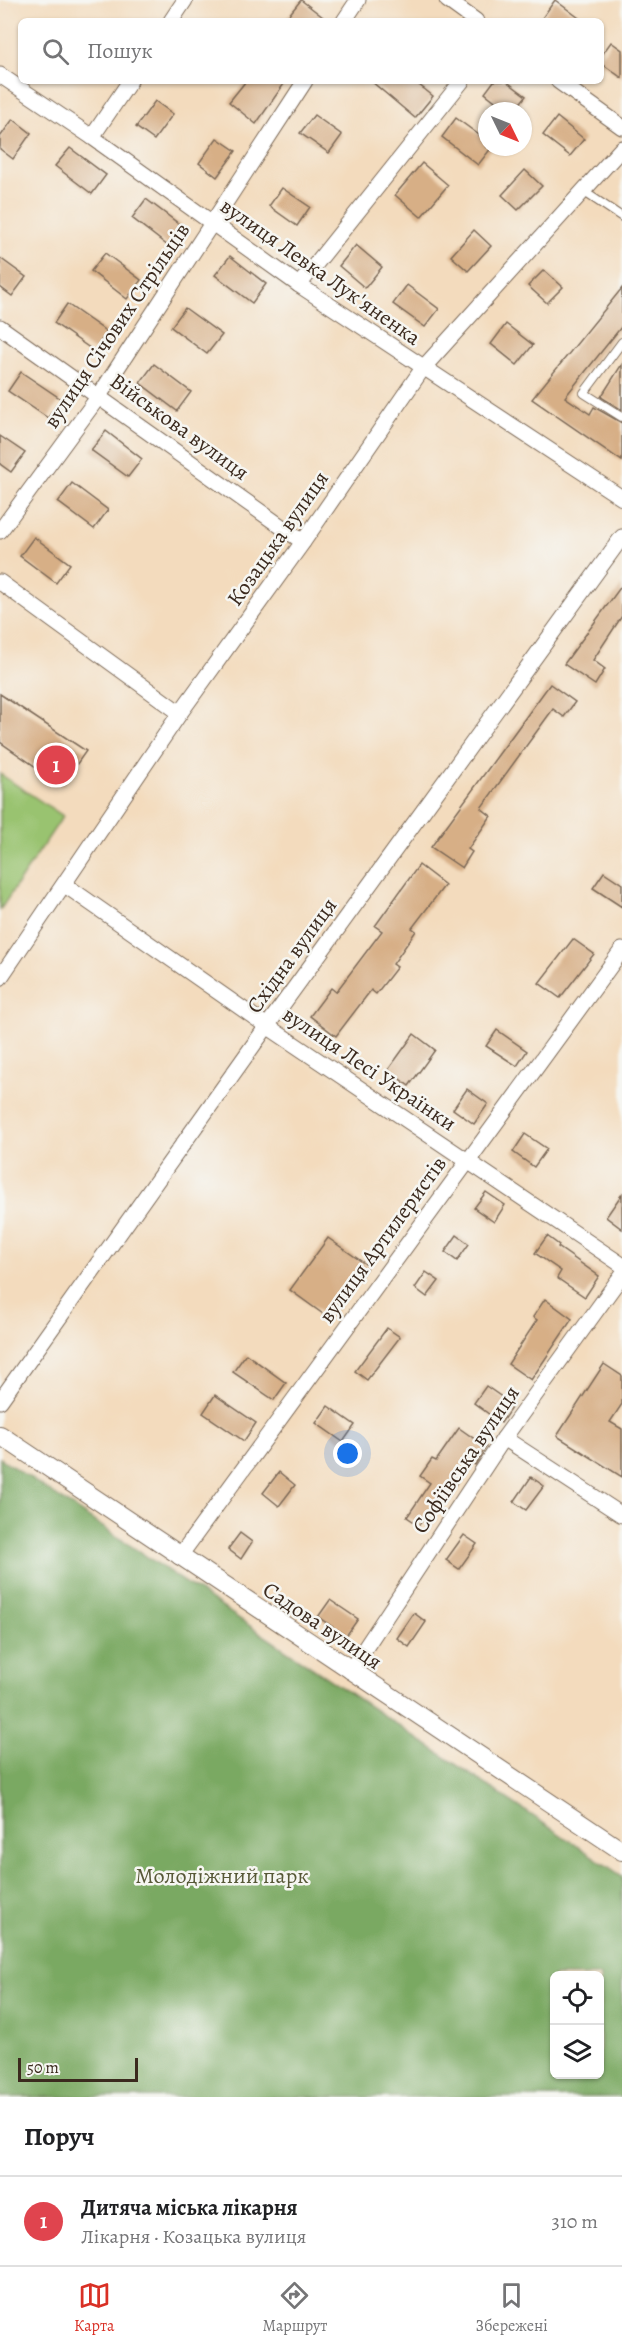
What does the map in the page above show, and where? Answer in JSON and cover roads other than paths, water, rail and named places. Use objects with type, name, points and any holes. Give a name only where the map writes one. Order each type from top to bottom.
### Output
[{"type":"street","points":[[173,18],[185,0]]},
{"type":"street","points":[[346,18],[358,0]]},
{"type":"street","points":[[447,0],[472,18]]},
{"type":"street","name":"вулиця Левка Лук'яненка","points":[[0,75],[92,137],[299,285],[622,498]]},
{"type":"street","points":[[92,137],[128,84]]},
{"type":"street","name":"вулиця Січових Стрільців","points":[[0,531],[99,396],[302,84]]},
{"type":"street","points":[[299,285],[460,84]]},
{"type":"street","points":[[562,84],[622,127]]},
{"type":"street","name":"Козацька вулиця","points":[[0,978],[180,713],[303,542],[423,368],[622,148]]},
{"type":"street","name":"Військова вулиця","points":[[0,327],[303,542]]},
{"type":"street","name":"Східна вулиця","points":[[0,1401],[267,1026],[622,537]]},
{"type":"street","points":[[0,582],[180,713]]},
{"type":"street","name":"вулиця Лесі Українки","points":[[65,885],[267,1026],[622,1265]]},
{"type":"street","name":"вулиця Артилеристів","points":[[179,1557],[622,950]]},
{"type":"street","name":"Софіївська вулиця","points":[[350,1671],[504,1438],[622,1275]]},
{"type":"street","name":"Садова вулиця","points":[[0,1435],[179,1557],[622,1851]]},
{"type":"street","points":[[504,1438],[622,1515]]},
{"type":"lane","points":[[583,192],[622,218]]},
{"type":"lane","points":[[622,342],[584,393],[622,417]]},
{"type":"place","name":"Дитяча міська лікарня","points":[[56,765]]},
{"type":"park label","name":"Молодіжний парк","points":[[222,1875]]}]
